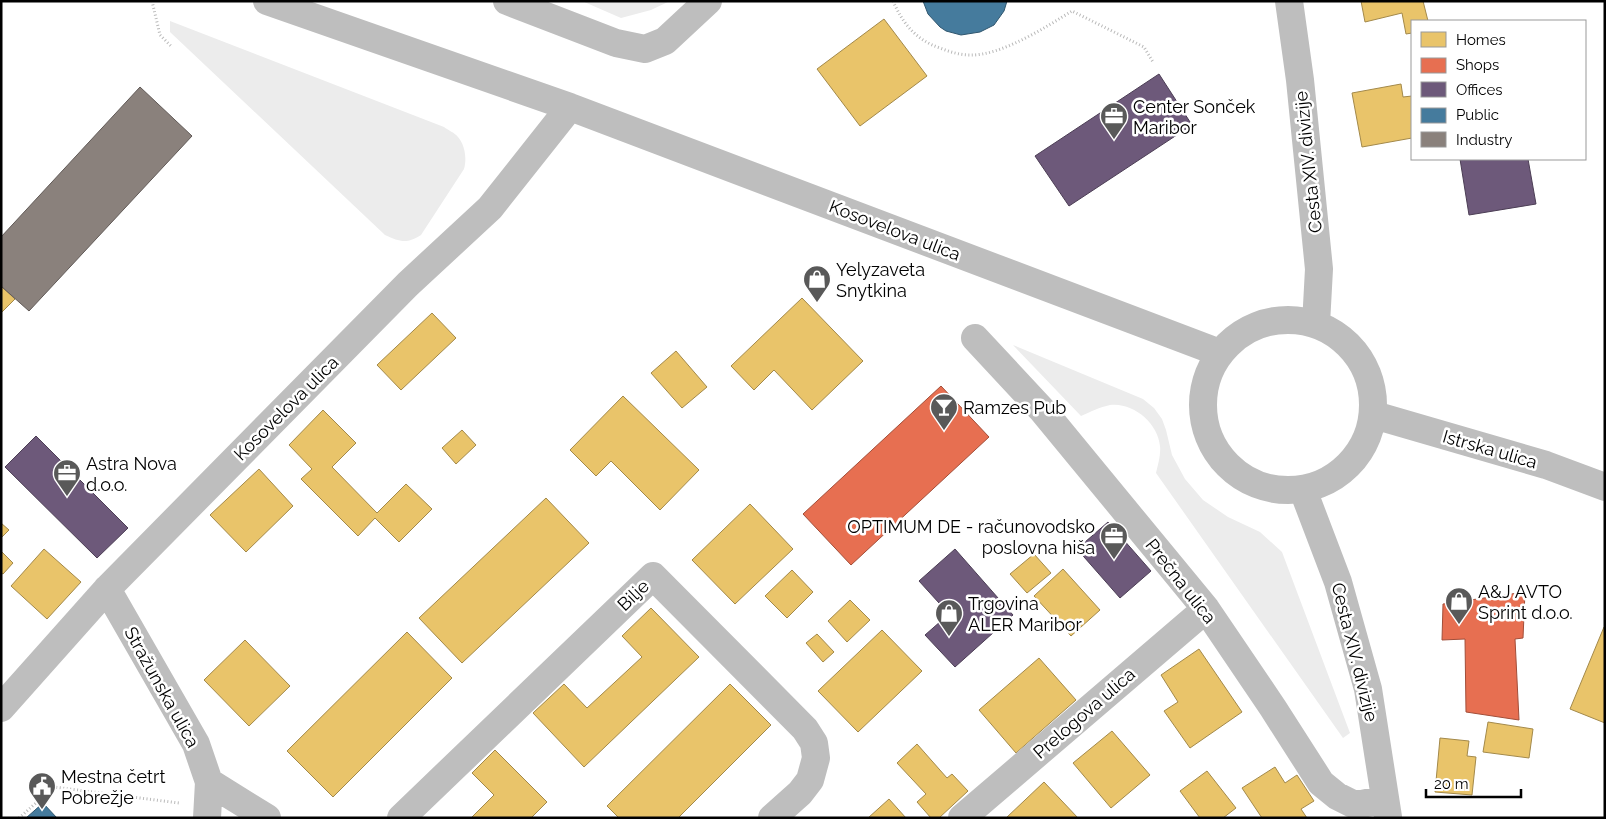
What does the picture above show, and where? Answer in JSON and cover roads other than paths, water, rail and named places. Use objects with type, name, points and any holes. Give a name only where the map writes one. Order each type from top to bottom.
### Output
[{"type":"street","name":"Kosovelova ulica","points":[[267,1],[570,107],[1220,353]]},
{"type":"street","points":[[507,1],[616,44],[645,49],[665,40],[708,1]]},
{"type":"street","name":"Cesta XIV. divizije","points":[[1289,1],[1300,80],[1318,269],[1316,324]]},
{"type":"street","name":"Kosovelova ulica","points":[[1,708],[107,589],[408,284],[490,208],[570,107]]},
{"type":"street","points":[[1279,319],[1316,324],[1344,340],[1362,361],[1372,387],[1374,415],[1364,447],[1352,464],[1328,482],[1303,490],[1268,489],[1242,478],[1218,454],[1204,426],[1202,395],[1220,353],[1227,344],[1249,328],[1279,319]]},
{"type":"street","name":"Prečna ulica","points":[[975,338],[1043,411],[1206,609],[1321,783],[1336,796],[1353,804],[1387,808]]},
{"type":"street","name":"Istrska ulica","points":[[1374,415],[1546,465],[1605,486]]},
{"type":"street","name":"Cesta XIV. divizije","points":[[1303,490],[1338,582],[1368,689],[1387,808]]},
{"type":"street","name":"Bilje","points":[[401,818],[653,576],[806,728],[814,743],[816,758],[810,780],[800,793],[772,818]]},
{"type":"street","name":"Stražunska ulica","points":[[107,589],[196,744],[208,802]]},
{"type":"street","name":"Prelogova ulica","points":[[962,818],[1206,609]]},
{"type":"street","points":[[208,802],[267,818]]},
{"type":"place","name":"Center Sonček Maribor","points":[[1114,140]]},
{"type":"place","name":"Yelyzaveta Snytkina","points":[[817,303]]},
{"type":"place","name":"Ramzes Pub","points":[[944,431]]},
{"type":"place","name":"Astra Nova d.o.o.","points":[[67,497]]},
{"type":"place","name":"OPTIMUM DE - računovodsko poslovna hiša","points":[[1114,560]]},
{"type":"place","name":"A&J AVTO Sprint d.o.o.","points":[[1459,625]]},
{"type":"place","name":"Trgovina ALER Maribor","points":[[949,637]]},
{"type":"place","name":"Mestna četrt Pobrežje","points":[[42,810]]}]
